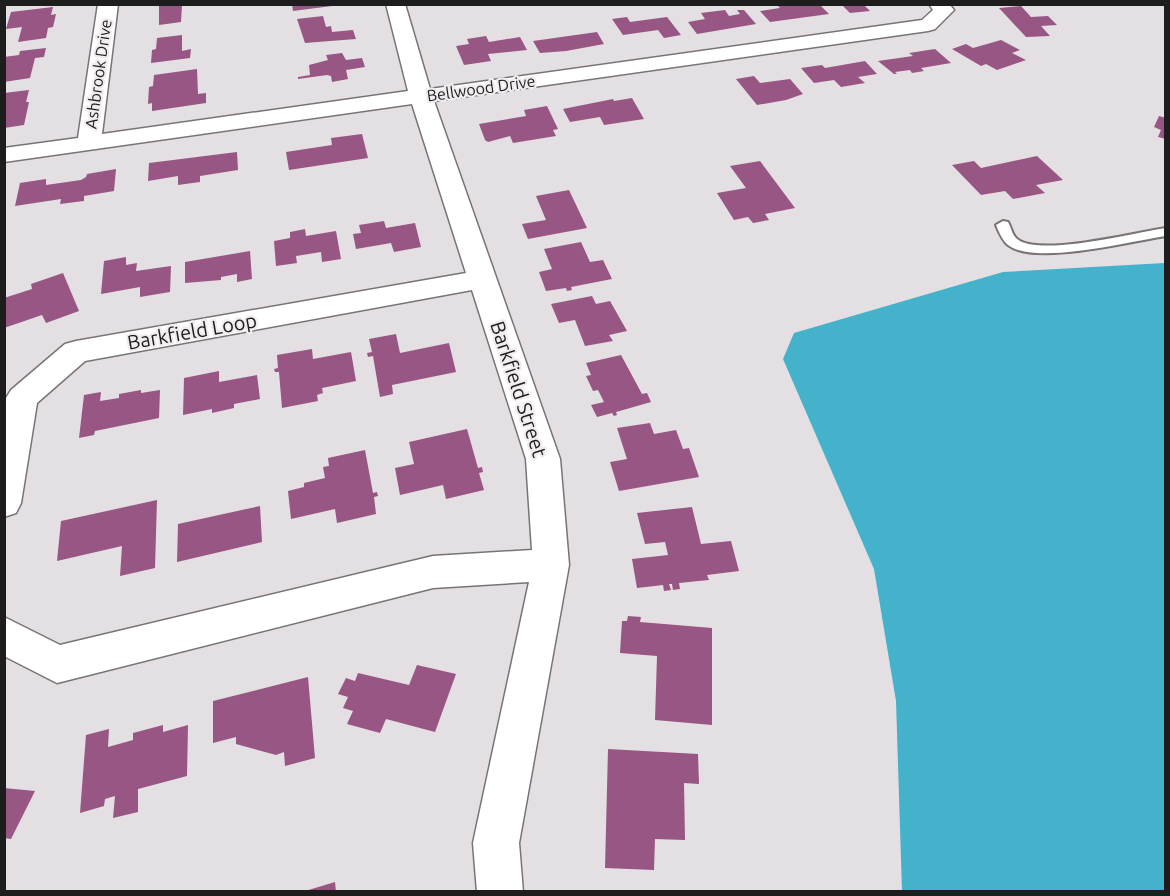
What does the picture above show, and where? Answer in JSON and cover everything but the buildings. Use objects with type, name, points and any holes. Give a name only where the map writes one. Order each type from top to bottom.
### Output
[{"type":"street","name":"Ashbrook Drive","points":[[89,143],[108,4]]},
{"type":"street","name":"Barkfield Street","points":[[395,4],[422,97],[543,459],[550,565],[496,843],[500,891]]},
{"type":"street","name":"Bellwood Drive","points":[[4,155],[928,25],[944,10],[938,4]]},
{"type":"street","name":"Barkfield Loop","points":[[4,503],[22,398],[76,352],[483,279]]},
{"type":"street","points":[[4,635],[57,664],[433,572],[550,565]]},
{"type":"lane","points":[[1003,225],[1006,236],[1015,245],[1028,249],[1106,244],[1166,232]]},
{"type":"water","points":[[1165,263],[1165,891],[902,891],[896,701],[874,569],[783,359],[794,333],[1003,272]]}]
